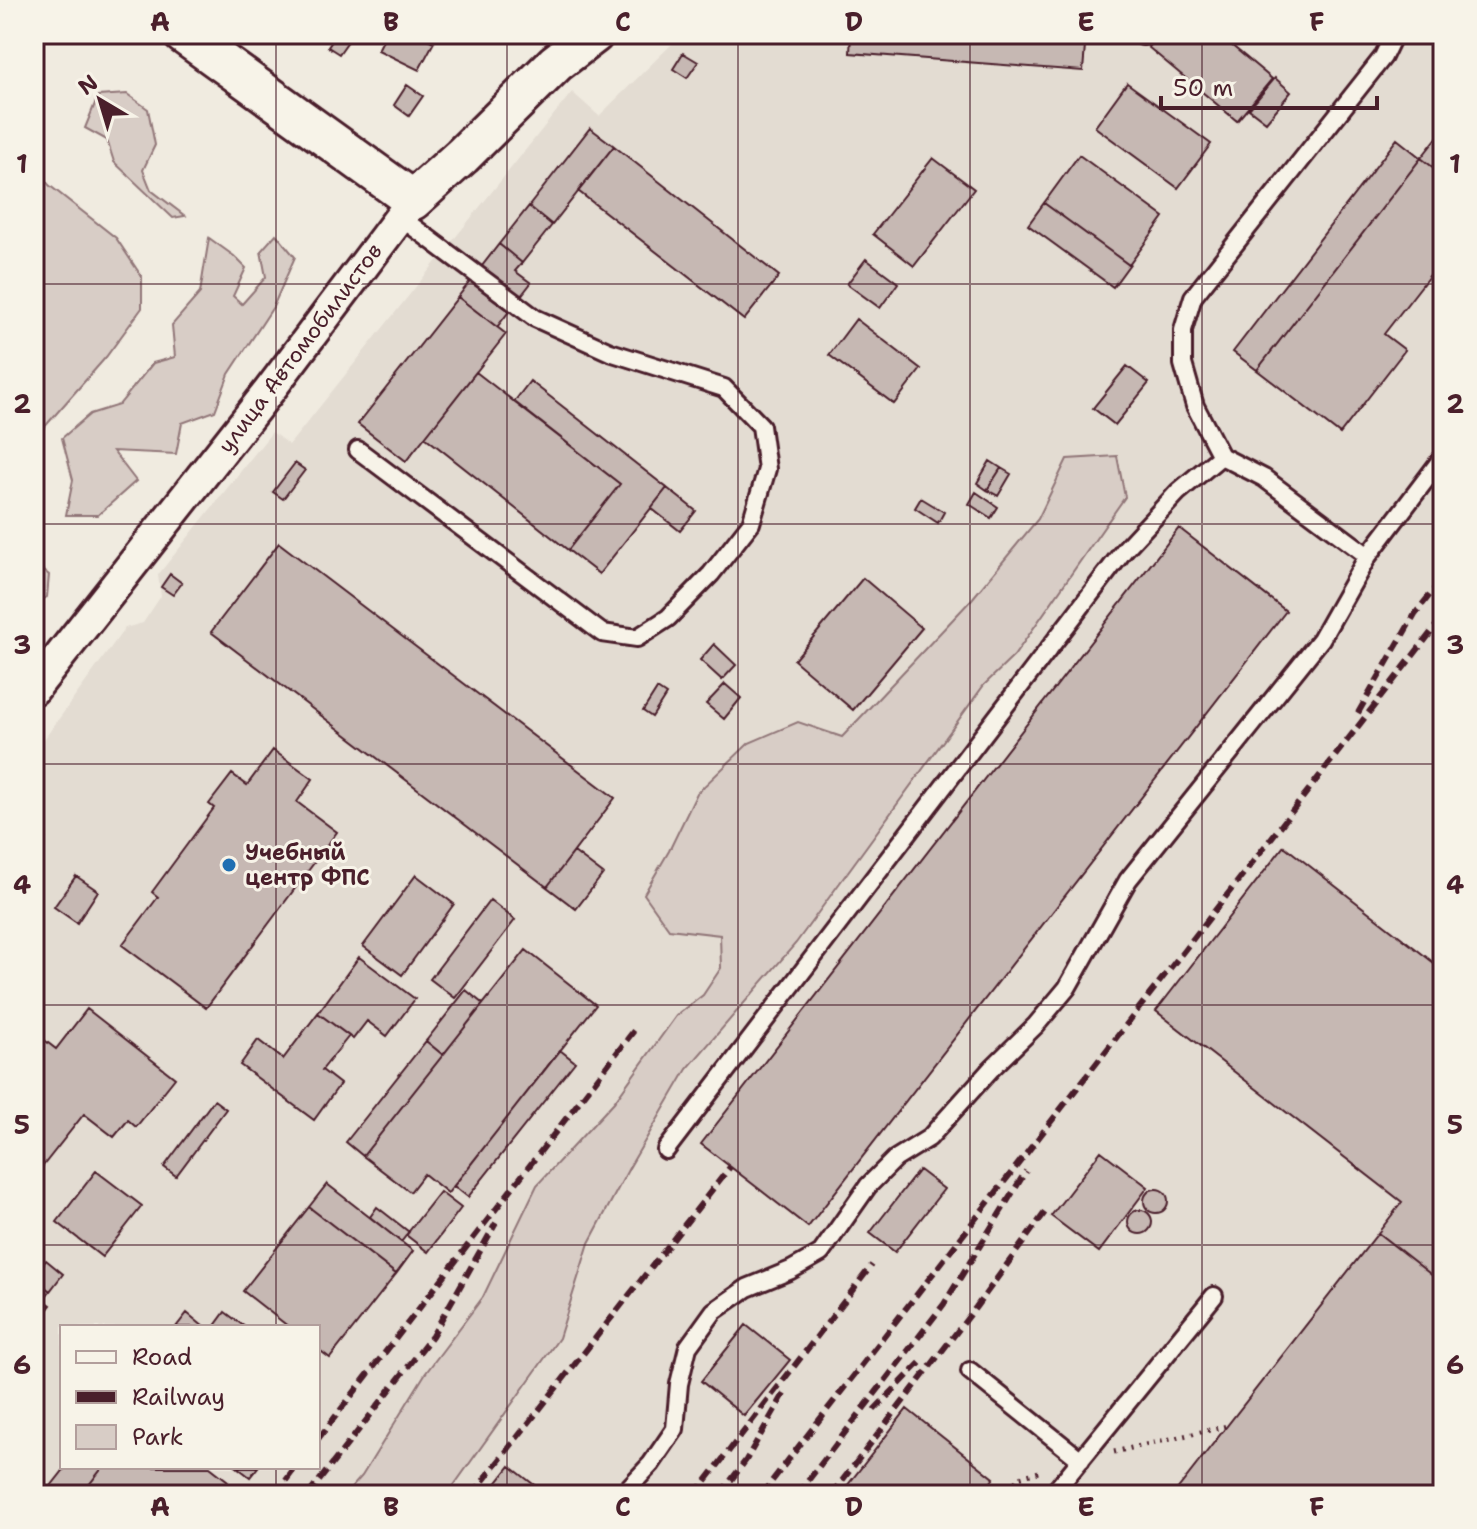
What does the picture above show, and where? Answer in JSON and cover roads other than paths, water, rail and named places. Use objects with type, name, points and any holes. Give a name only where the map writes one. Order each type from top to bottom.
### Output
[{"type":"street","points":[[183,34],[407,209]]},
{"type":"street","name":"улица Автомобилистов","points":[[34,689],[269,391],[407,209],[556,63],[594,34]]},
{"type":"lane","points":[[1368,556],[1264,478],[1221,456],[1195,406],[1183,364],[1183,330],[1193,297],[1383,57],[1394,34]]},
{"type":"lane","points":[[358,450],[602,633],[637,638],[668,618],[701,585],[751,523],[767,469],[761,426],[724,388],[610,352],[535,318],[407,209]]},
{"type":"lane","points":[[666,1150],[1125,549],[1178,492],[1221,456]]},
{"type":"lane","points":[[622,1495],[651,1464],[675,1429],[679,1384],[688,1347],[714,1311],[747,1288],[791,1270],[821,1253],[868,1186],[895,1159],[929,1138],[991,1069],[1036,1025],[1067,988],[1128,880],[1321,639],[1368,556],[1443,457]]},
{"type":"lane","points":[[1052,1495],[1214,1296]]},
{"type":"lane","points":[[970,1371],[1081,1460]]},
{"type":"railway","points":[[1358,713],[1415,614],[1443,578]]},
{"type":"railway","points":[[761,1495],[1443,617]]},
{"type":"railway","points":[[320,1436],[636,1028]]},
{"type":"railway","points":[[472,1495],[730,1167]]},
{"type":"railway","points":[[797,1495],[944,1304],[1026,1171]]},
{"type":"railway","points":[[831,1495],[1046,1211]]},
{"type":"railway","points":[[308,1495],[432,1336],[496,1223]]},
{"type":"railway","points":[[695,1495],[872,1265]]},
{"type":"railway","points":[[34,1324],[50,1303]]},
{"type":"railway","points":[[874,1410],[922,1361]]},
{"type":"railway","points":[[720,1495],[746,1460],[784,1394]]},
{"type":"railway","points":[[275,1495],[294,1469]]},
{"type":"place","name":"Учебный центр ФПС","points":[[229,865]]}]
